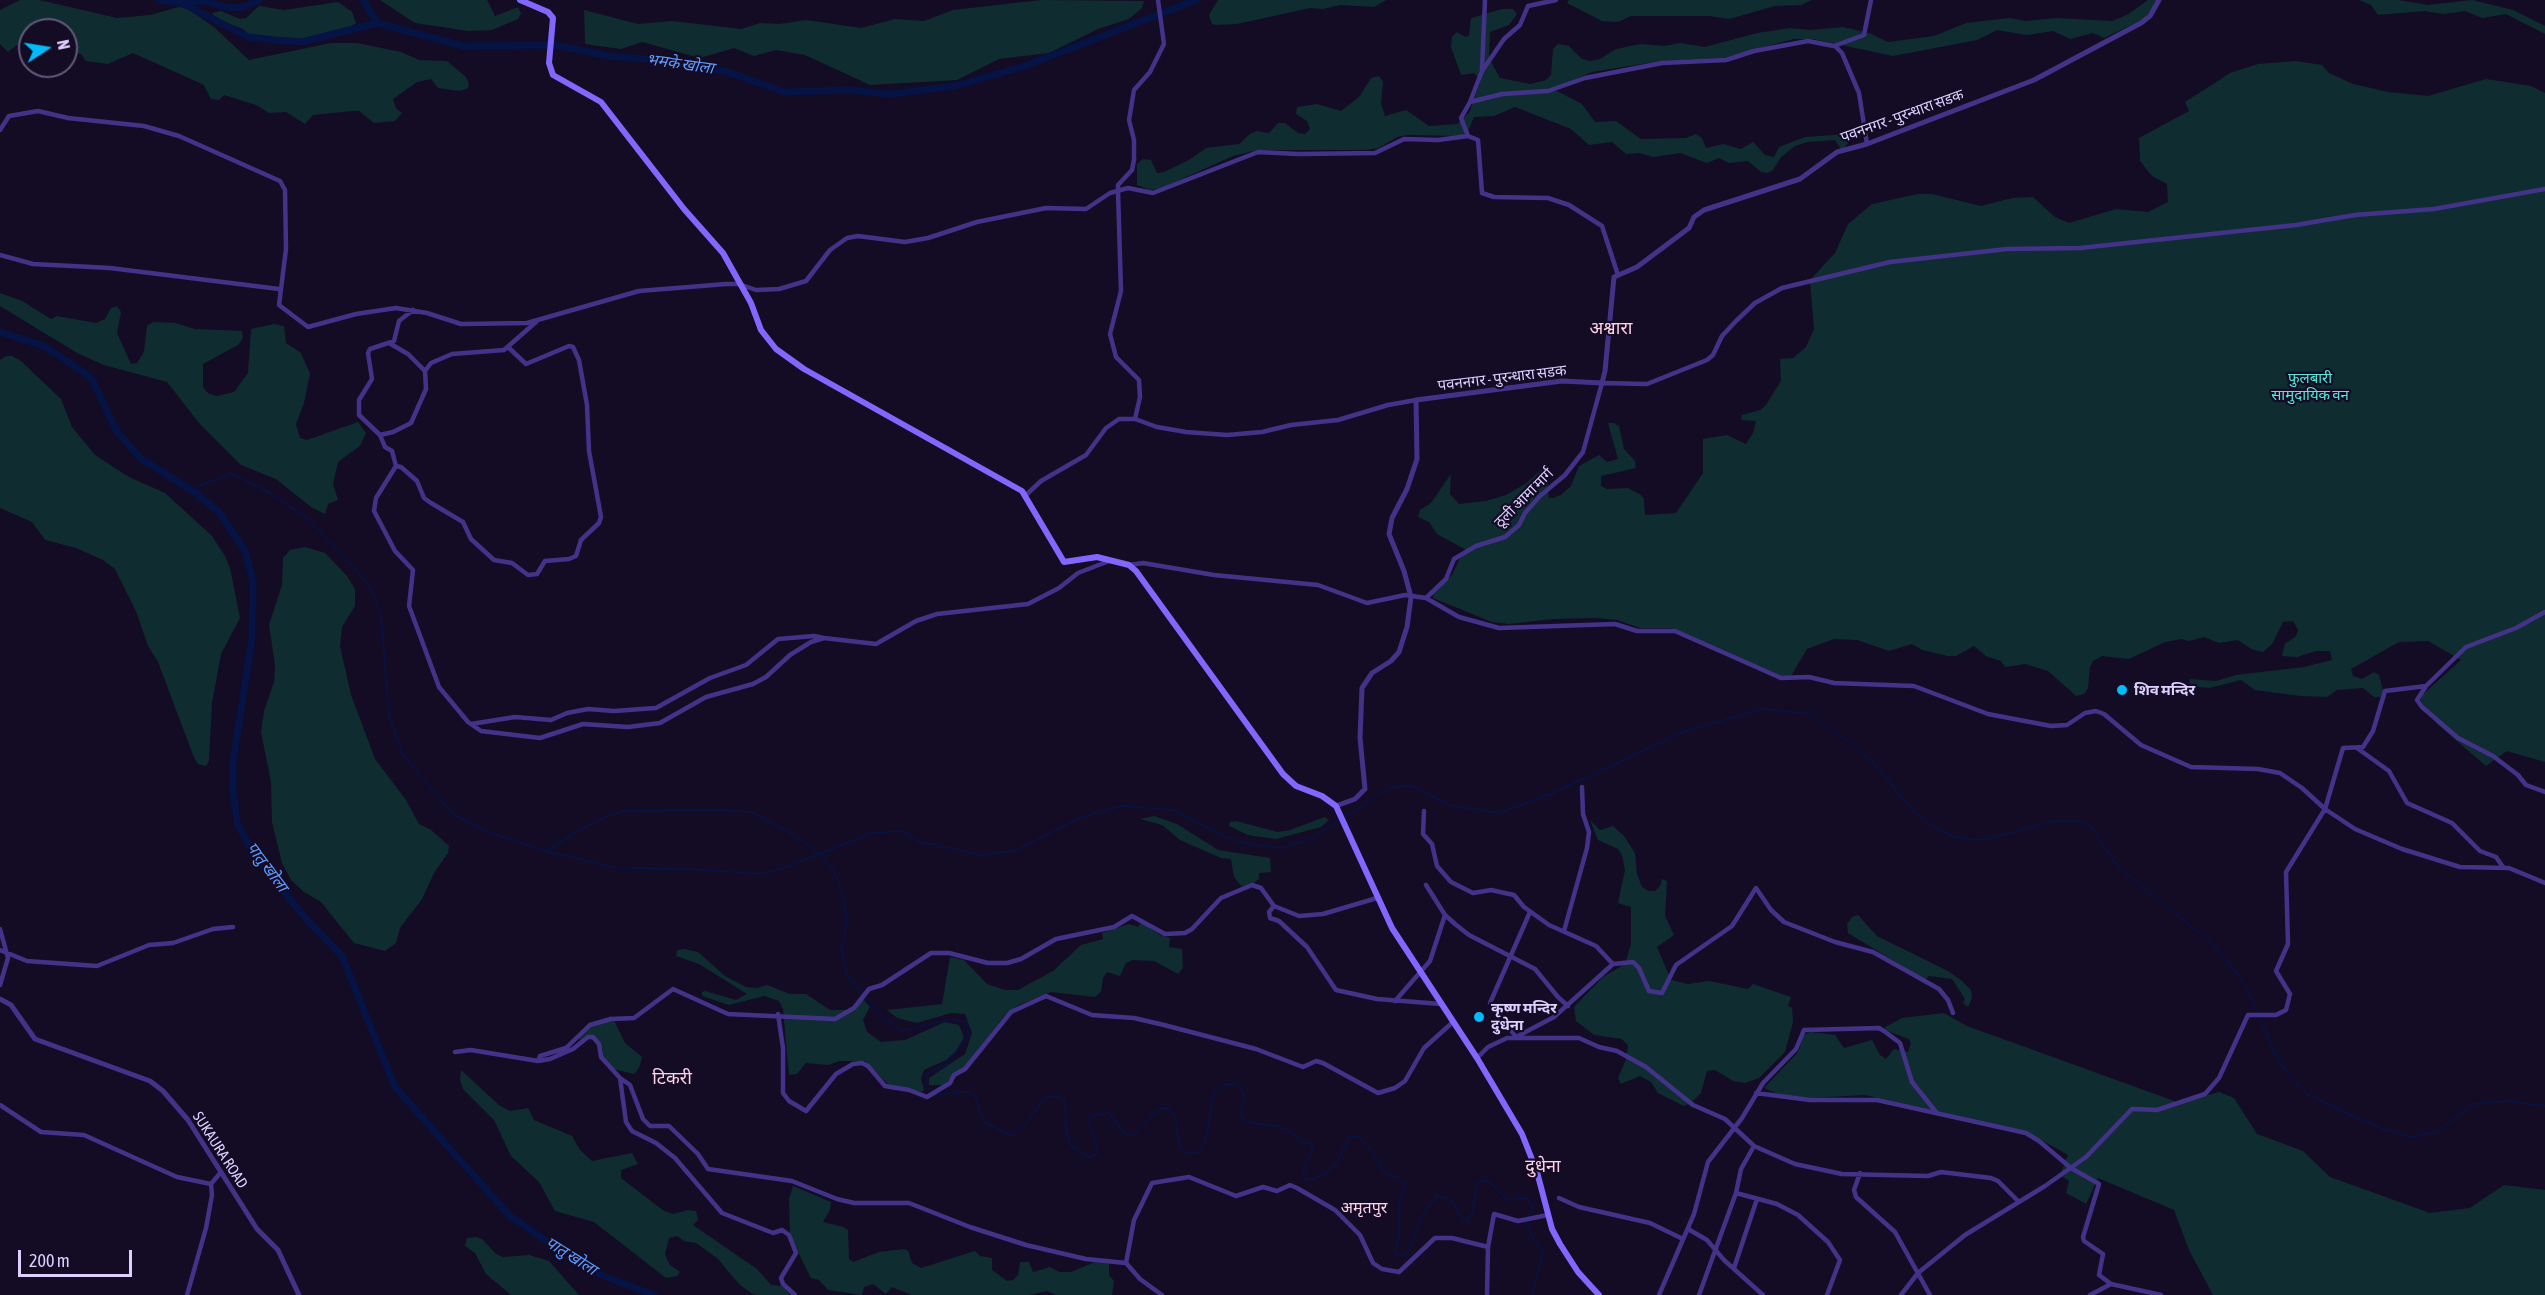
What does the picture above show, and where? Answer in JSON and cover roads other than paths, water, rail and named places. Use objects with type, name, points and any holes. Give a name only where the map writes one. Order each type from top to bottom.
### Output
[{"type":"main road","points":[[520,0],[533,3],[548,12],[554,22],[549,63],[556,78],[601,102],[684,209],[723,253],[751,303],[764,336],[785,356],[804,369],[1026,495],[1056,553],[1064,562],[1097,557],[1129,565],[1144,580],[1283,774],[1296,786],[1322,796],[1337,808],[1351,834],[1377,898],[1405,952],[1442,1004],[1522,1134],[1537,1172],[1548,1215],[1560,1244],[1578,1272],[1599,1295]]},
{"type":"street","points":[[1135,419],[1140,398],[1140,380],[1116,357],[1110,334],[1121,291],[1118,185],[1132,170],[1134,160],[1134,140],[1129,120],[1134,90],[1150,72],[1164,44],[1158,0]]},
{"type":"street","points":[[1482,71],[1485,0]]},
{"type":"street","points":[[1468,136],[1461,118],[1482,71],[1504,39],[1520,25],[1528,6],[1556,0]]},
{"type":"street","points":[[1834,46],[1864,35],[1871,0]]},
{"type":"street","name":"पवननगर - पुरन्धारा सडक","points":[[1618,275],[1637,267],[1689,228],[1694,217],[1704,210],[1790,184],[1837,152],[1867,144],[2034,80],[2141,23],[2150,16],[2159,0]]},
{"type":"street","points":[[1470,102],[1502,94],[1548,91],[1585,78],[1662,63],[1718,62],[1808,41],[1834,46],[1842,53],[1859,93],[1867,144]]},
{"type":"street","points":[[0,130],[9,116],[38,111],[144,126],[179,136],[280,182],[285,190],[286,249],[279,289],[279,305],[308,327],[377,310],[413,310],[461,324],[536,322]]},
{"type":"street","points":[[380,435],[393,432],[411,423],[426,389],[425,371],[431,363],[452,354],[494,352],[508,347],[536,322],[553,314],[639,291],[699,284],[739,284],[767,291],[796,285],[806,280],[830,250],[847,238],[858,236],[905,242],[928,238],[977,222],[1046,208],[1086,208],[1128,188],[1153,193],[1258,152],[1375,153],[1404,139],[1438,140],[1468,136],[1478,140],[1482,193],[1494,196],[1548,198],[1569,205],[1602,226],[1618,275],[1614,277],[1602,382],[1647,384],[1700,363],[1713,355],[1722,336],[1737,320],[1769,294],[1868,265],[2007,249],[2080,248],[2296,225],[2355,214],[2434,209],[2545,189]]},
{"type":"street","points":[[0,255],[33,264],[110,268],[279,289]]},
{"type":"street","points":[[413,310],[399,321],[394,341],[370,349],[372,379],[361,393],[359,415],[380,435],[386,447],[392,451],[396,466],[412,476],[430,503],[463,522],[471,539],[494,560],[512,563],[528,575],[537,574],[545,561],[569,559],[576,556],[580,540],[599,523],[600,517],[589,451],[587,405],[579,360],[573,347],[569,346],[526,364],[508,347]]},
{"type":"street","points":[[389,343],[408,354],[425,371]]},
{"type":"street","name":"पवननगर - पुरन्धारा सडक","points":[[1416,400],[1562,381],[1602,382]]},
{"type":"street","name":"ठूली आमा मार्ग","points":[[1426,598],[1446,579],[1454,558],[1476,546],[1505,537],[1519,525],[1525,513],[1540,496],[1565,475],[1583,452],[1602,382]]},
{"type":"street","points":[[1026,495],[1041,481],[1086,455],[1113,422],[1119,419],[1135,419],[1170,430],[1227,435],[1338,420],[1388,405],[1416,400],[1417,459],[1407,489],[1392,518],[1389,534],[1404,571],[1411,597],[1407,627],[1399,652],[1391,661],[1372,673],[1362,688],[1360,738],[1365,789],[1355,799],[1337,808]]},
{"type":"street","points":[[396,466],[376,498],[374,511],[395,551],[412,570],[409,606],[439,687],[471,724],[481,731],[540,738],[583,724],[628,728],[660,723],[679,715],[706,697],[759,680],[790,655],[824,638]]},
{"type":"street","points":[[471,724],[515,717],[551,720],[567,713],[588,710],[656,708],[710,678],[746,665],[778,639],[814,636],[876,644],[916,621],[937,614],[1028,604],[1059,588],[1078,573],[1112,561]]},
{"type":"street","points":[[1129,565],[1143,563],[1214,575],[1318,585],[1367,603],[1397,594],[1426,598],[1459,617],[1499,627],[1615,624],[1638,631],[1675,630],[1781,678],[1800,676],[1834,683],[1914,686],[1988,714],[2051,726],[2067,725],[2085,713],[2096,711],[2109,717],[2141,745],[2191,767],[2246,768],[2280,773],[2302,788],[2325,809],[2355,829],[2432,860],[2460,867],[2503,867],[2545,883]]},
{"type":"street","points":[[2545,612],[2516,628],[2466,647],[2426,686],[2416,700],[2458,738],[2493,756],[2518,775],[2526,785],[2545,792]]},
{"type":"street","points":[[1901,1295],[1918,1273],[1965,1235],[2092,1152],[2132,1109],[2157,1110],[2211,1090],[2248,1015],[2281,1014],[2286,1010],[2290,1000],[2288,989],[2276,971],[2288,944],[2286,872],[2325,809],[2343,748],[2363,747],[2373,731],[2385,691],[2426,686]]},
{"type":"street","points":[[2357,748],[2389,771],[2407,803],[2452,823],[2480,851],[2496,857],[2503,867]]},
{"type":"street","points":[[1564,931],[1588,840],[1582,787]]},
{"type":"street","points":[[1424,811],[1422,834],[1432,844],[1437,866],[1444,877],[1473,893],[1491,890],[1508,892],[1549,925],[1596,946],[1613,964]]},
{"type":"street","points":[[538,1060],[540,1056],[566,1047],[590,1025],[611,1019],[634,1018],[673,989],[728,1014],[842,1017],[854,1008],[869,989],[887,982],[931,953],[949,953],[988,963],[1007,963],[1021,959],[1056,939],[1113,927],[1132,916],[1165,934],[1185,933],[1192,929],[1221,898],[1252,885],[1261,888],[1274,906],[1288,914],[1308,916],[1377,898]]},
{"type":"street","points":[[1426,885],[1445,915],[1469,935],[1534,969],[1558,998],[1568,1006]]},
{"type":"street","points":[[1476,1058],[1498,1042],[1516,1037],[1554,1017],[1613,964],[1634,962],[1640,968],[1649,991],[1662,993],[1670,972],[1682,959],[1732,926],[1756,888],[1771,910],[1784,922],[1835,942],[1872,952],[1939,989],[1948,1000],[1953,1013]]},
{"type":"street","points":[[1274,906],[1269,912],[1270,918],[1279,921],[1307,947],[1336,990],[1395,1001],[1442,1004]]},
{"type":"street","points":[[1516,1037],[1490,1003],[1530,912]]},
{"type":"street","points":[[1395,1001],[1430,961],[1445,915]]},
{"type":"street","points":[[0,950],[27,961],[97,966],[149,945],[173,943],[213,929],[232,927]]},
{"type":"street","points":[[0,929],[4,936],[8,958],[0,985]]},
{"type":"street","points":[[778,1014],[783,1048],[783,1093],[802,1111],[811,1108],[836,1074],[853,1065],[868,1066],[885,1086],[909,1090],[927,1097],[950,1083],[954,1075],[965,1070],[1011,1012],[1046,996],[1092,1015],[1120,1016],[1164,1025],[1256,1049],[1303,1067],[1316,1061],[1323,1063],[1378,1093],[1395,1088],[1405,1081],[1424,1048],[1453,1022]]},
{"type":"street","name":"SUKAURA ROAD","points":[[0,999],[11,1005],[35,1039],[156,1085],[188,1120],[257,1229],[278,1250],[299,1295]]},
{"type":"street","points":[[1659,1295],[1688,1229],[1698,1201],[1705,1169],[1736,1127],[1756,1093],[1796,1048],[1804,1030],[1879,1028],[1900,1043],[1912,1082],[1936,1112]]},
{"type":"street","points":[[455,1052],[491,1052],[538,1060],[561,1056],[588,1037],[593,1037],[599,1044],[601,1057],[620,1078],[630,1085],[643,1119],[657,1127],[669,1126],[698,1154],[708,1169],[792,1181],[837,1199],[854,1203],[909,1203],[969,1227],[1026,1245],[1086,1259],[1126,1263],[1140,1280],[1162,1295]]},
{"type":"street","points":[[1516,1037],[1573,1037],[1617,1051],[1657,1074],[1693,1105],[1721,1116],[1736,1127],[1754,1146],[1803,1167],[1826,1172],[1928,1176],[1941,1172],[1991,1178],[1998,1181],[2018,1201]]},
{"type":"street","points":[[620,1078],[626,1122],[632,1131],[656,1143],[675,1158],[722,1213],[773,1233],[782,1230],[789,1235],[796,1253],[782,1278],[783,1284],[795,1295]]},
{"type":"street","points":[[1756,1093],[1810,1100],[1866,1098],[2026,1133],[2039,1141],[2070,1168],[2099,1185],[2083,1237],[2084,1241],[2103,1254],[2099,1275],[2111,1284],[2161,1295]]},
{"type":"street","points":[[0,1105],[42,1131],[84,1135],[177,1177],[211,1184]]},
{"type":"street","points":[[1699,1295],[1736,1193],[1745,1158],[1754,1146]]},
{"type":"street","points":[[187,1295],[206,1228],[212,1195],[211,1184],[221,1172]]},
{"type":"street","points":[[1860,1173],[1854,1190],[1856,1197],[1895,1232],[1930,1295]]},
{"type":"street","points":[[1126,1263],[1134,1220],[1152,1183],[1188,1177],[1236,1196],[1263,1187],[1276,1191],[1290,1185],[1297,1188],[1335,1210],[1359,1235],[1373,1263],[1388,1271],[1404,1270],[1435,1238],[1452,1238],[1488,1247]]},
{"type":"street","points":[[1736,1193],[1777,1204],[1798,1215],[1828,1242],[1840,1260],[1827,1295]]},
{"type":"street","points":[[1558,1198],[1579,1207],[1650,1223],[1683,1239]]},
{"type":"street","points":[[1734,1268],[1757,1199]]},
{"type":"street","points":[[1487,1295],[1488,1247],[1494,1214],[1518,1221],[1548,1215]]},
{"type":"street","points":[[1688,1229],[1707,1240],[1749,1285],[1762,1295]]},
{"type":"street","points":[[2090,1295],[2111,1284]]},
{"type":"waterway","name":"भमके खोला","points":[[159,0],[182,3],[248,37],[302,42],[377,23],[463,46],[555,45],[609,56],[660,60],[728,72],[785,92],[847,90],[890,94],[955,86],[1025,66],[1196,0]]},
{"type":"waterway","points":[[183,3],[206,1],[223,7],[241,8],[259,0]]},
{"type":"waterway","points":[[363,0],[377,23]]},
{"type":"waterway","name":"पातु खोला","points":[[0,332],[44,346],[82,371],[93,381],[116,430],[139,457],[197,494],[220,513],[245,551],[253,581],[252,638],[233,762],[237,823],[256,858],[308,921],[342,956],[395,1087],[509,1215],[588,1270],[654,1295]]},
{"type":"waterway","points":[[191,490],[231,473],[266,491],[309,519],[370,586],[381,615],[389,716],[403,755],[453,814],[486,831],[546,851],[616,868],[690,869],[762,874],[787,867],[872,833],[902,831],[920,842],[983,855],[1017,850],[1079,818],[1122,806],[1173,810],[1224,836],[1248,844],[1282,848],[1313,838],[1340,820]]},
{"type":"waterway","points":[[1344,818],[1389,788],[1401,786],[1412,786],[1449,805],[1499,813],[1551,794],[1685,731],[1763,709],[1810,714],[1873,762],[1914,812],[1934,827],[1953,836],[1974,840],[1987,839],[2054,821],[2078,821],[2090,825],[2117,866],[2209,941],[2230,964],[2247,988],[2272,1048],[2285,1070],[2308,1095],[2382,1129],[2413,1137],[2438,1131],[2474,1104],[2505,1101],[2545,1106]]},
{"type":"waterway","points":[[547,851],[582,829],[608,816],[625,811],[751,812],[791,833],[819,853],[833,869],[841,888],[847,919],[842,949],[846,974],[862,993]]},
{"type":"waterway","points":[[865,997],[881,1015],[902,1031],[952,1019],[966,1022],[969,1036],[945,1065],[926,1075],[926,1086],[935,1095],[969,1091],[975,1097],[984,1122],[1011,1135],[1025,1125],[1044,1098],[1056,1096],[1065,1101],[1070,1145],[1089,1157],[1098,1153],[1089,1123],[1091,1116],[1109,1113],[1125,1134],[1133,1136],[1159,1109],[1168,1108],[1175,1116],[1180,1148],[1188,1154],[1198,1152],[1204,1144],[1208,1130],[1213,1095],[1222,1085],[1235,1084],[1242,1090],[1244,1099],[1242,1119],[1256,1124],[1277,1126],[1293,1133],[1303,1142],[1311,1143],[1313,1150],[1303,1172],[1305,1180],[1326,1173],[1338,1161],[1349,1136],[1358,1136],[1371,1149],[1384,1173],[1397,1177],[1405,1184],[1399,1206],[1399,1234],[1395,1251],[1398,1256],[1407,1254],[1424,1212],[1437,1196],[1448,1198],[1455,1205],[1461,1219],[1467,1221],[1473,1212],[1477,1183],[1484,1180],[1493,1185],[1507,1200],[1527,1198],[1533,1207],[1528,1218]]},
{"type":"waterway","points":[[1526,1222],[1543,1252],[1532,1295]]},
{"type":"place","name":"शिव मन्दिर","points":[[2122,690]]},
{"type":"place","name":"कृष्ण मन्दिर दुधेना","points":[[1479,1017]]},
{"type":"district","name":"अश्वारा","points":[[1611,328]]},
{"type":"district","name":"टिकरी","points":[[672,1078]]},
{"type":"district","name":"दुधेना","points":[[1543,1166]]},
{"type":"district","name":"अमृतपुर","points":[[1364,1208]]},
{"type":"park label","name":"फुलबारी सामुदायिक वन","points":[[2310,386]]}]
